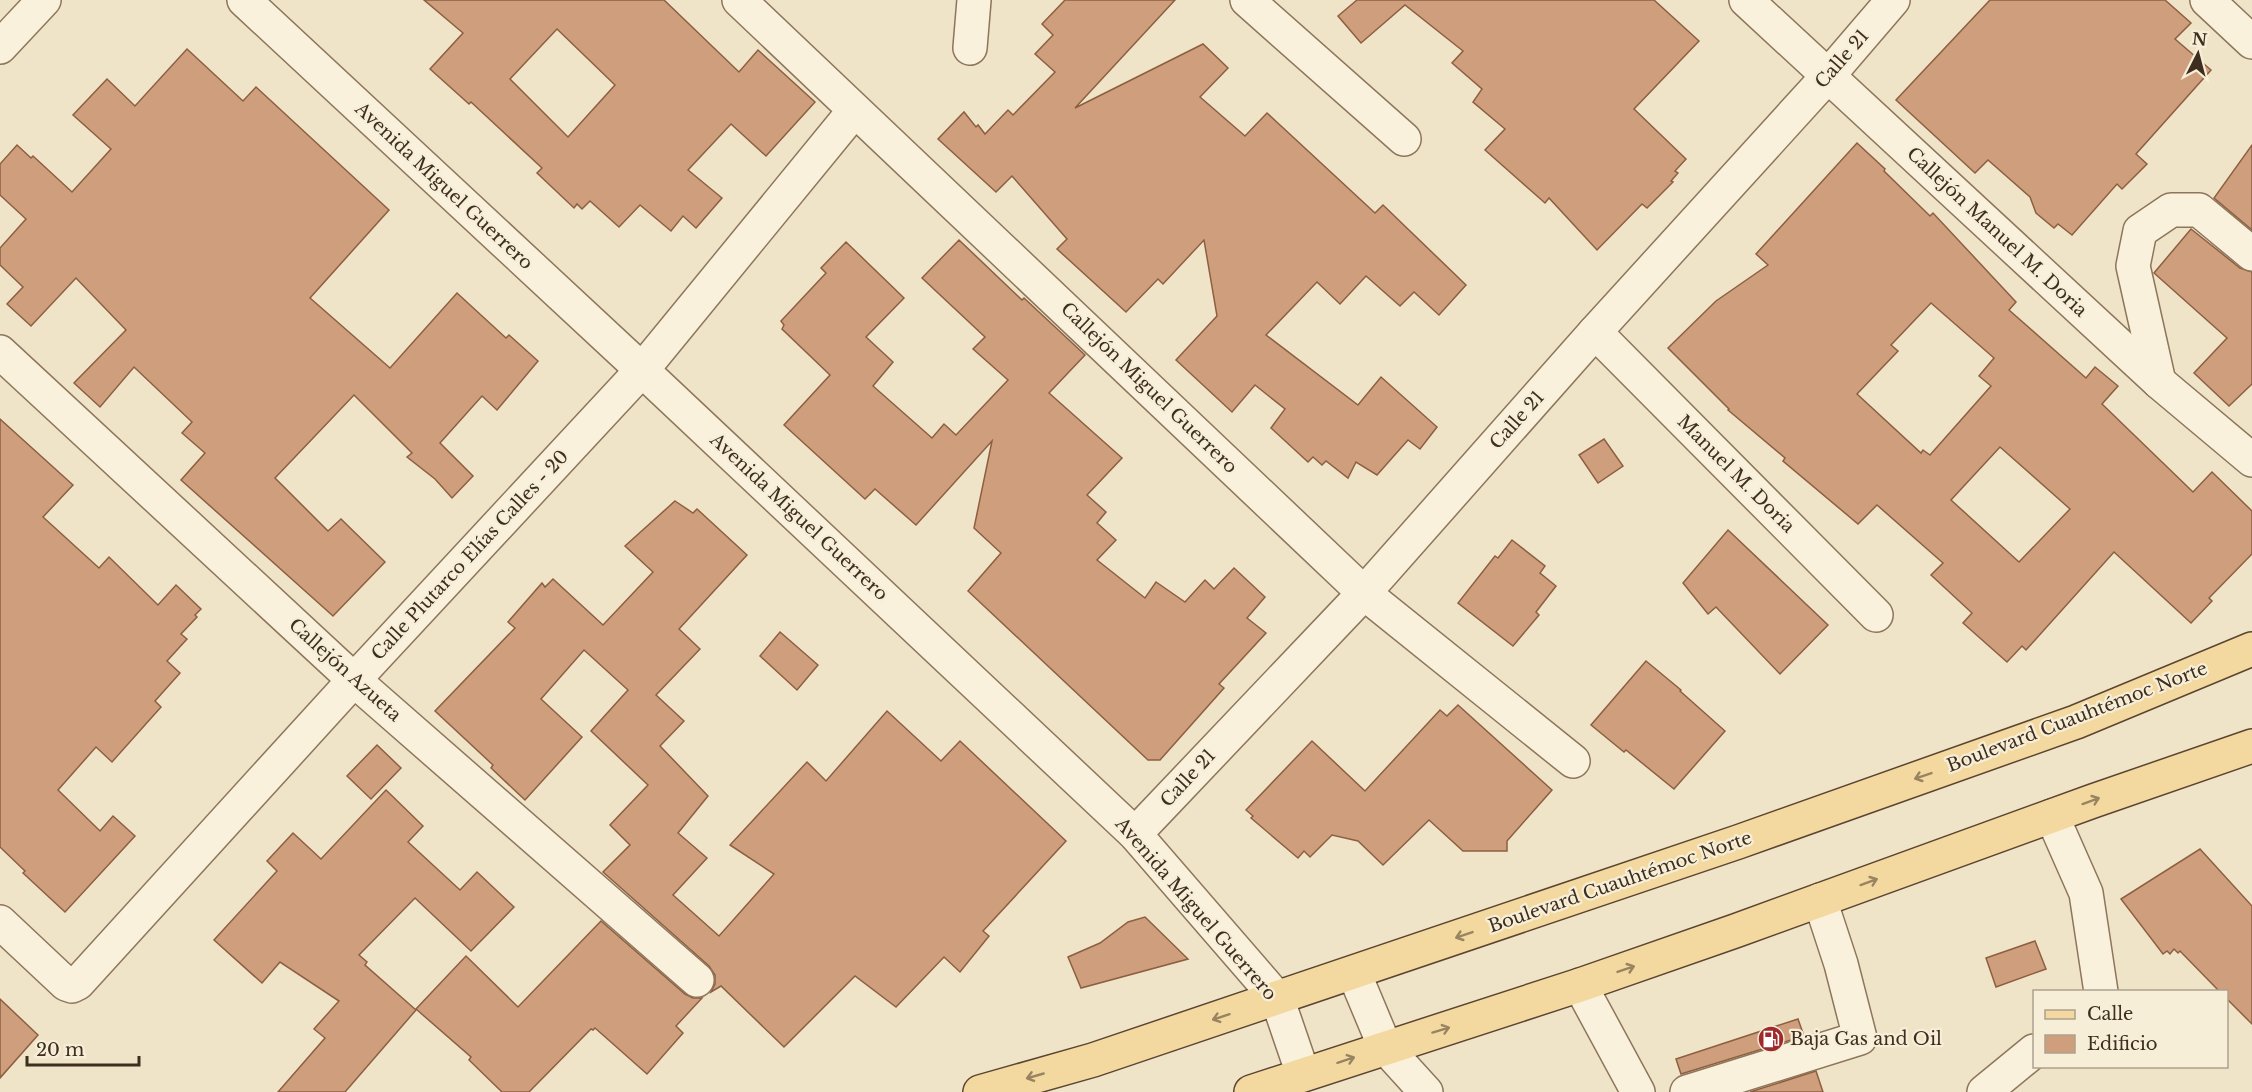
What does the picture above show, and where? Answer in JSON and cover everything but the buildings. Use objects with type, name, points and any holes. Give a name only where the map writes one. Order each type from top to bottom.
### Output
[{"type":"main road","name":"Boulevard Cuauhtémoc Norte","points":[[980,1092],[1093,1060],[1750,838],[2076,722],[2252,649]]},
{"type":"main road","points":[[1251,1092],[1581,985],[2252,746]]},
{"type":"street","points":[[0,47],[44,0]]},
{"type":"street","name":"Avenida Miguel Guerrero","points":[[244,0],[642,370],[1135,834],[1276,998],[1303,1074]]},
{"type":"street","name":"Callejón Miguel Guerrero","points":[[739,0],[1364,593],[1572,761]]},
{"type":"street","points":[[970,48],[974,0]]},
{"type":"street","points":[[1247,0],[1404,139]]},
{"type":"street","name":"Callejón Manuel M. Doria","points":[[1746,0],[2159,381],[2252,460]]},
{"type":"street","name":"Calle 21","points":[[1135,834],[1364,593],[1893,0]]},
{"type":"street","points":[[2206,0],[2252,42]]},
{"type":"street","name":"Calle Plutarco Elías Calles - 20","points":[[0,922],[66,984],[72,986],[78,983],[354,680],[642,370],[854,111]]},
{"type":"street","points":[[2159,381],[2133,266],[2140,231],[2171,210],[2199,210],[2252,254]]},
{"type":"street","name":"Manuel M. Doria","points":[[1595,332],[1876,615]]},
{"type":"street","name":"Callejón Azueta","points":[[0,352],[354,680],[697,980]]},
{"type":"street","points":[[2052,816],[2086,893],[2101,990]]},
{"type":"street","points":[[1687,1092],[1860,1038],[1841,964],[1820,900]]},
{"type":"street","points":[[1354,973],[1385,1047],[1426,1092]]},
{"type":"street","points":[[1581,985],[1638,1092]]},
{"type":"street","points":[[1984,1092],[2033,1052]]},
{"type":"place","name":"Baja Gas and Oil","points":[[1771,1039]]}]
